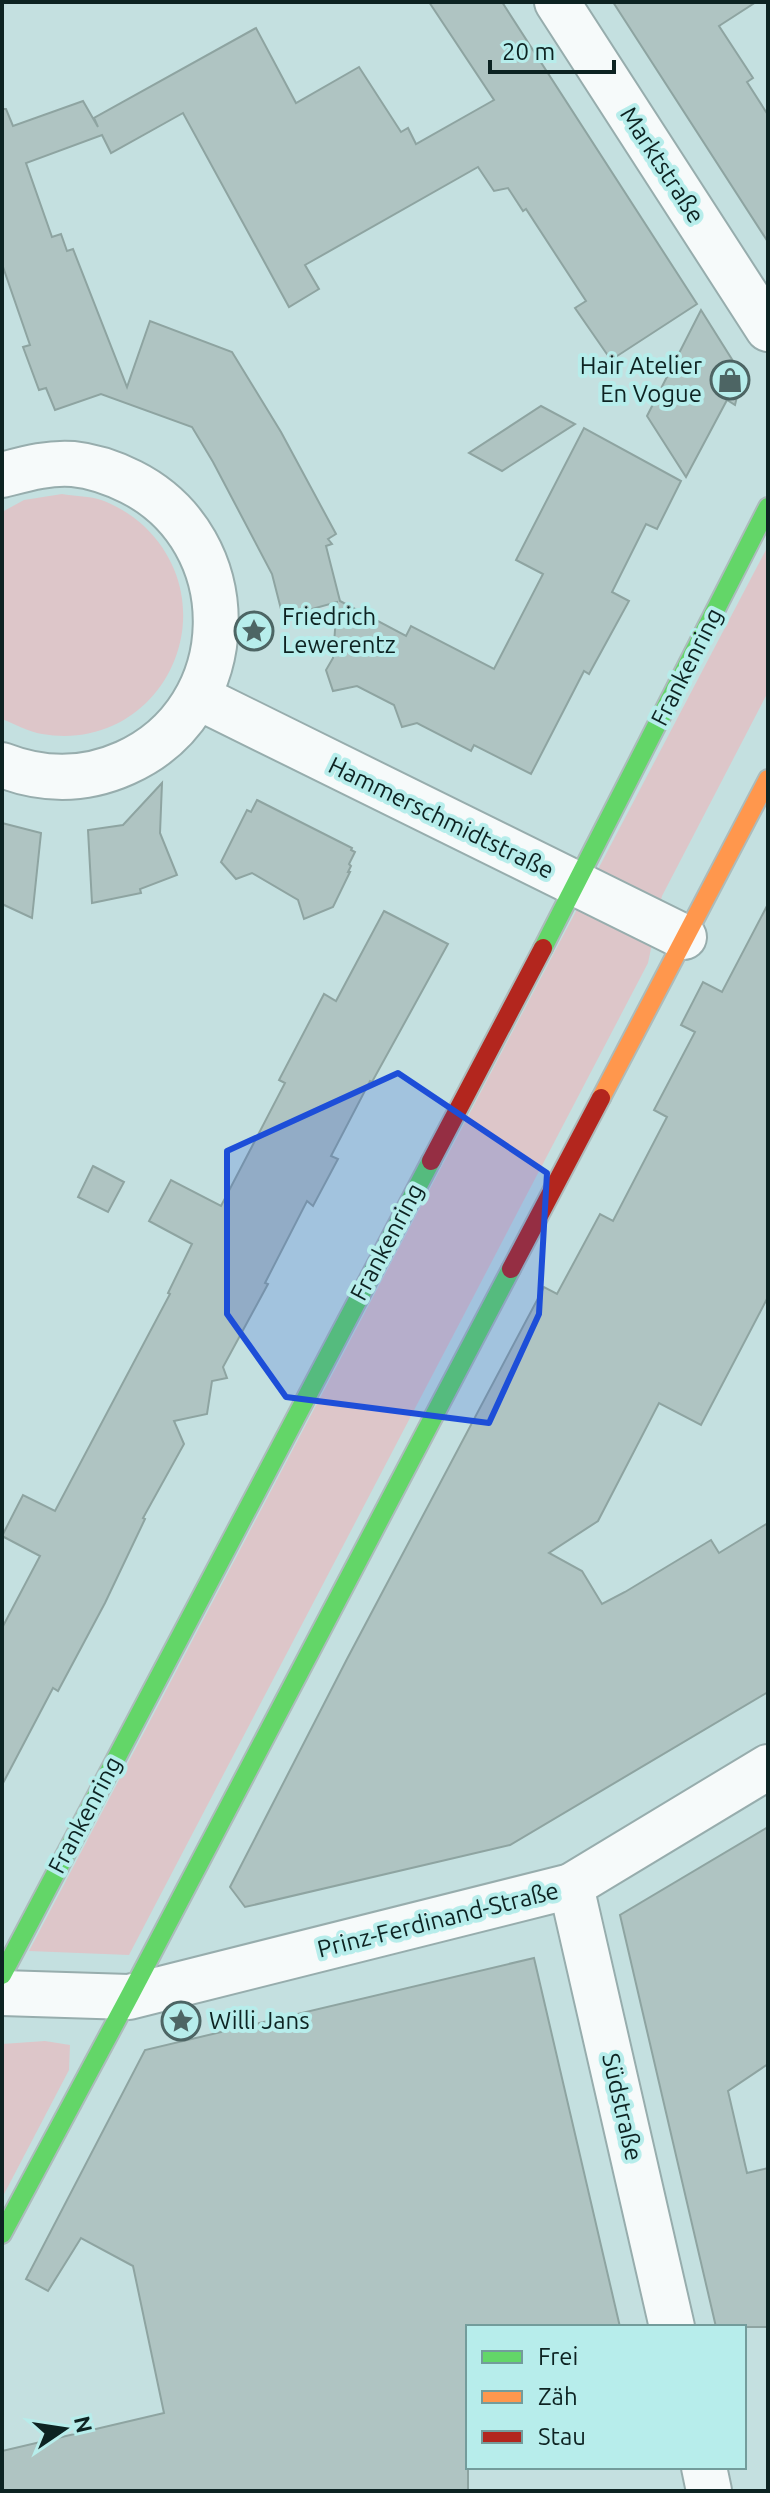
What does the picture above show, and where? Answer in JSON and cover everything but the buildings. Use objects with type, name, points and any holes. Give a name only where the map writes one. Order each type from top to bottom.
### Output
[{"type":"main road","name":"Frankenring","points":[[2,1975],[576,885],[768,507]]},
{"type":"main road","points":[[2,2234],[768,779]]},
{"type":"street","name":"Marktstraße","points":[[557,2],[768,329]]},
{"type":"street","points":[[2,475],[35,466],[74,464],[112,472],[146,490],[176,515],[199,547],[213,583],[217,622],[212,661],[198,697],[173,730],[142,755],[105,772],[64,778],[24,774],[2,765]]},
{"type":"street","name":"Hammerschmidtstraße","points":[[198,697],[684,937]]},
{"type":"street","name":"Prinz-Ferdinand-Straße","points":[[2,1993],[129,1997],[571,1886],[768,1767]]},
{"type":"street","name":"Südstraße","points":[[571,1886],[672,2325]]},
{"type":"street","points":[[704,2469],[709,2491]]},
{"type":"highlighted area","points":[[398,1073],[547,1173],[539,1314],[489,1423],[286,1397],[227,1314],[227,1151]]},
{"type":"shaded area","points":[[62,494],[104,501],[123,510],[145,527],[170,561],[182,598],[182,635],[170,670],[150,699],[120,722],[84,734],[42,734],[2,719],[2,512],[24,500]]},
{"type":"shaded area","points":[[768,546],[768,692],[662,896],[648,963],[129,1955],[29,1951]]},
{"type":"shaded area","points":[[45,2041],[70,2045],[69,2070],[2,2198],[2,2044]]},
{"type":"traffic: fast","points":[[543,948],[768,507]]},
{"type":"traffic: fast","points":[[2,1975],[431,1161]]},
{"type":"traffic: fast","points":[[2,2234],[511,1269]]},
{"type":"traffic: slow","points":[[601,1098],[768,779]]},
{"type":"traffic: jam","points":[[431,1161],[543,948]]},
{"type":"traffic: jam","points":[[511,1269],[601,1098]]},
{"type":"place","name":"Hair Atelier En Vogue","points":[[730,380]]},
{"type":"place","name":"Friedrich Lewerentz","points":[[254,631]]},
{"type":"place","name":"Willi Jans","points":[[181,2021]]}]
